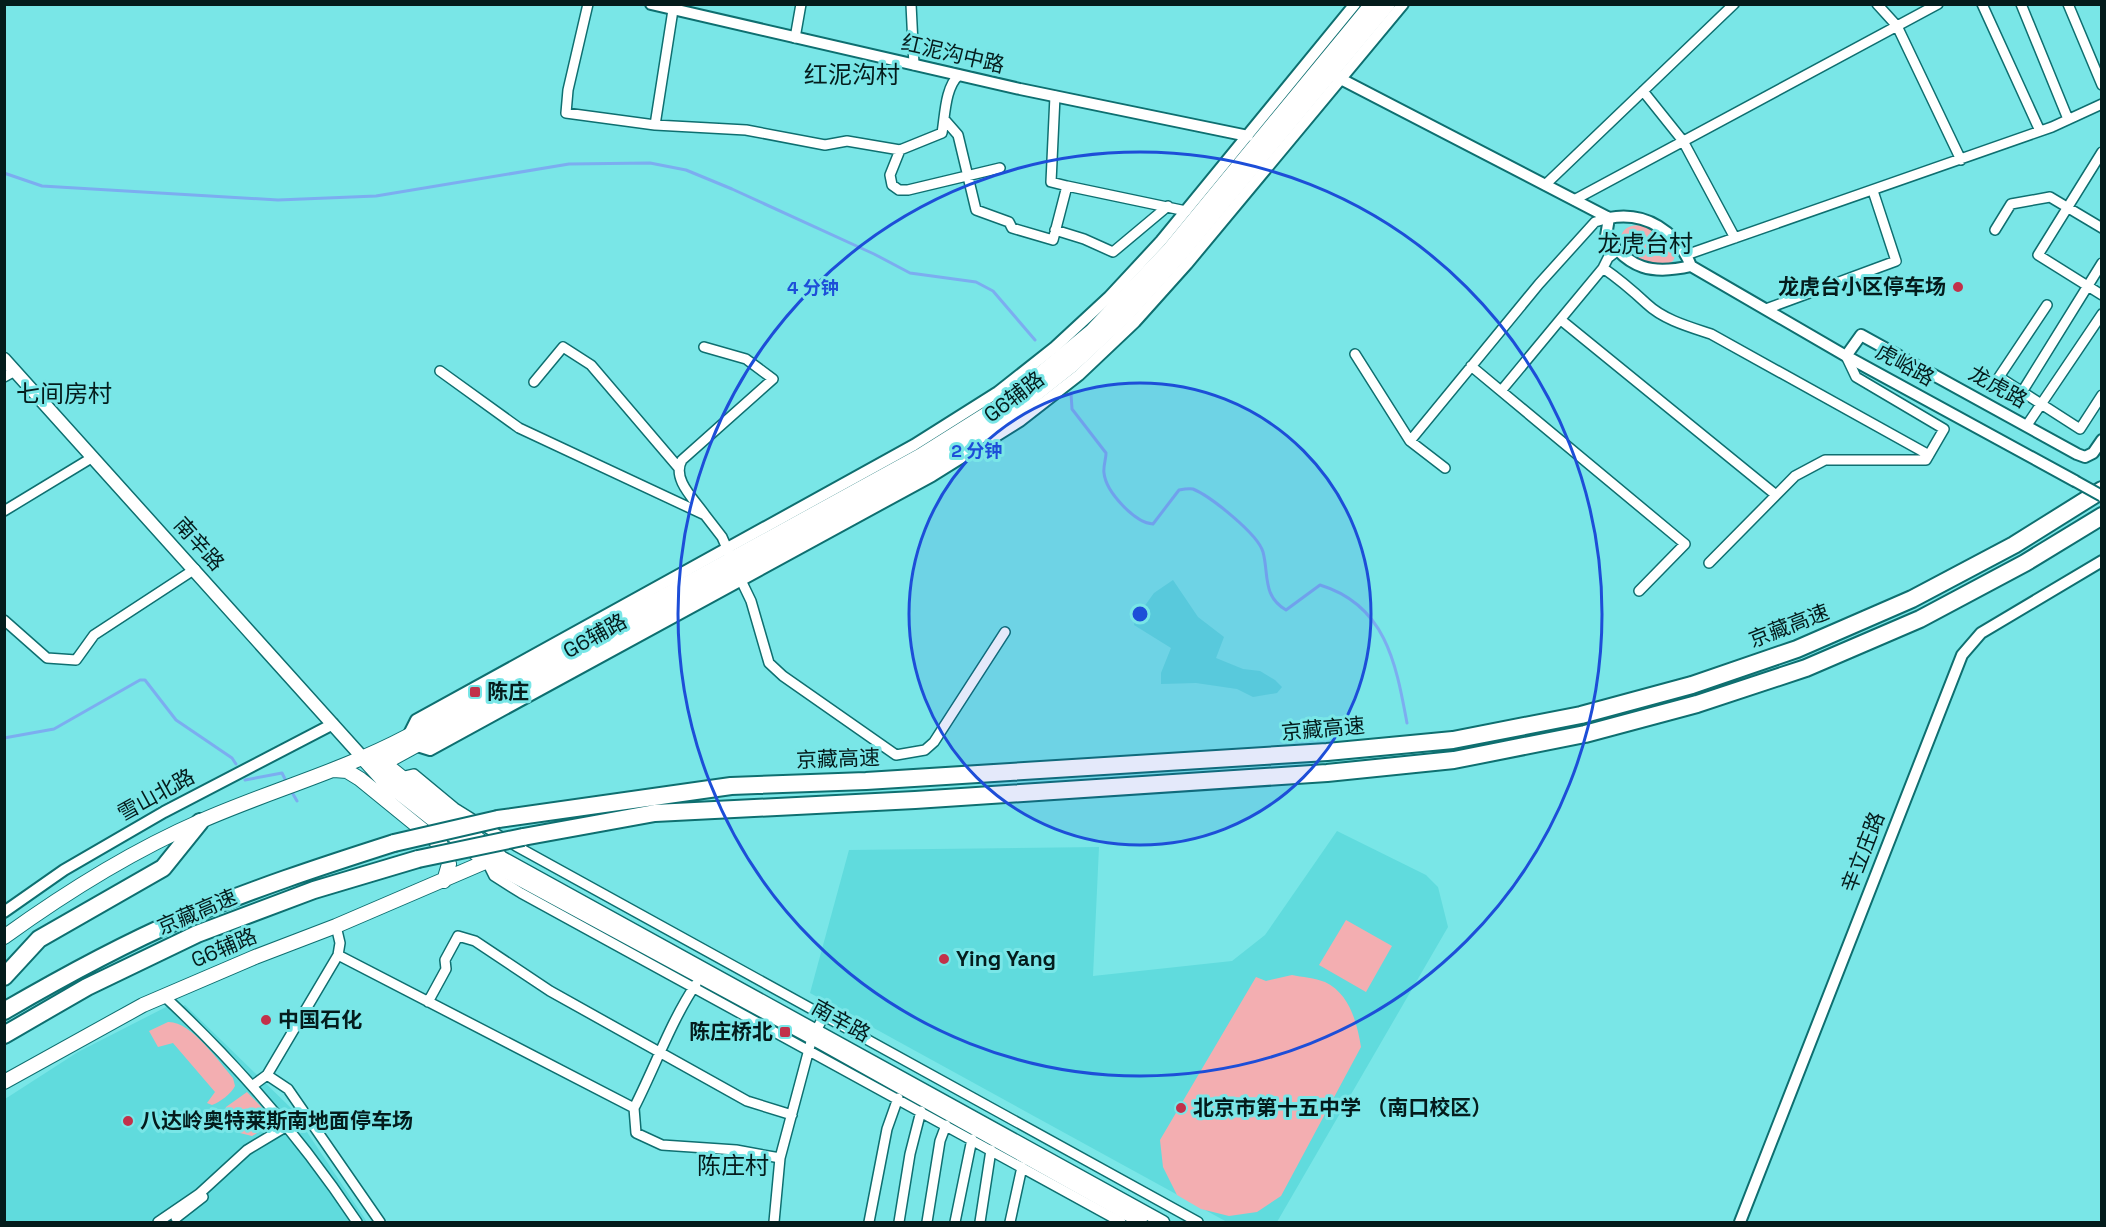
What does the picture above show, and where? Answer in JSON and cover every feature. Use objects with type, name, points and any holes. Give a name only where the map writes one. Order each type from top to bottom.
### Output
[{"type":"highway","name":"京藏高速","points":[[4,1011],[76,970],[179,920],[293,875],[394,843],[498,819],[731,786],[866,781],[1327,752],[1453,740],[1581,715],[1692,685],[1797,649],[1881,613],[2014,545],[2102,490]]},
{"type":"highway","name":"京藏高速","points":[[4,1035],[87,987],[197,934],[314,890],[418,859],[655,813],[915,800],[1315,774],[1454,760],[1585,734],[1697,704],[1806,668],[1920,619],[2025,563],[2102,516]]},
{"type":"highway","points":[[4,977],[39,939],[163,868],[200,822]]},
{"type":"main road","name":"G6辅路","points":[[734,564],[963,431],[1006,402],[1063,357],[1118,306],[1170,249],[1372,4]]},
{"type":"main road","name":"G6辅路","points":[[4,937],[65,895],[200,822],[367,755],[411,740],[734,564],[970,441],[1013,412],[1071,366],[1127,314],[1336,76],[1388,4]]},
{"type":"main road","name":"南辛路","points":[[4,359],[10,374],[93,457],[333,724],[367,755]]},
{"type":"main road","name":"G6辅路","points":[[384,763],[411,740]]},
{"type":"main road","points":[[367,755],[384,763],[401,777],[493,859]]},
{"type":"main road","points":[[367,755],[383,780],[493,859]]},
{"type":"main road","points":[[333,770],[347,771],[360,779],[441,845],[449,864],[444,881]]},
{"type":"main road","name":"G6辅路","points":[[4,1082],[78,1040],[164,996],[493,859]]},
{"type":"main road","name":"南辛路","points":[[493,859],[1141,1222]]},
{"type":"main road","name":"南辛路","points":[[493,859],[813,1040],[1163,1222]]},
{"type":"street","points":[[588,4],[568,90],[566,113],[655,125],[746,130],[825,145],[847,141],[900,150],[942,134],[953,80],[959,75]]},
{"type":"street","name":"红泥沟中路","points":[[651,4],[673,10],[690,9],[795,38],[1054,96],[1248,136]]},
{"type":"street","points":[[795,38],[801,4]]},
{"type":"street","points":[[911,4],[914,65]]},
{"type":"street","name":"G6辅路","points":[[411,740],[430,750],[734,564],[998,392],[1055,347],[1109,297],[1186,211],[1355,4]]},
{"type":"street","name":"G6辅路","points":[[1336,76],[1403,4]]},
{"type":"street","points":[[1545,185],[1734,4]]},
{"type":"street","points":[[1877,4],[1897,26],[1961,160]]},
{"type":"street","points":[[1574,200],[1938,4]]},
{"type":"street","points":[[1982,4],[2040,131]]},
{"type":"street","points":[[2021,4],[2068,119]]},
{"type":"street","points":[[2068,4],[2102,85]]},
{"type":"street","points":[[655,125],[673,10]]},
{"type":"street","points":[[1336,76],[1609,218]]},
{"type":"street","points":[[1643,91],[1683,141],[1736,238]]},
{"type":"street","points":[[1054,96],[1051,182],[1186,211]]},
{"type":"street","points":[[1609,218],[1606,236],[1617,251],[1630,261],[1666,272],[1736,238],[1961,160],[2040,131],[2102,104]]},
{"type":"street","points":[[945,119],[958,135],[976,210],[1009,222],[1012,228],[1053,240],[1067,186]]},
{"type":"street","points":[[900,150],[890,176],[892,185],[898,190],[908,190],[1000,168]]},
{"type":"street","points":[[2102,152],[2038,255],[2102,295]]},
{"type":"street","points":[[1766,309],[1896,261],[1873,191]]},
{"type":"street","points":[[1995,230],[2011,204],[2050,197],[2102,228]]},
{"type":"street","points":[[1055,230],[1084,239],[1113,252],[1168,207]]},
{"type":"street","points":[[1410,441],[1539,284],[1595,222],[1625,215],[1656,224],[1668,233],[1689,260]]},
{"type":"street","points":[[1501,391],[1603,268],[1608,258],[1617,251]]},
{"type":"street","name":"虎峪路","points":[[1689,260],[1846,356],[2102,496]]},
{"type":"street","points":[[2022,392],[2102,263]]},
{"type":"street","points":[[1603,268],[1639,294],[1647,305],[1684,326],[1711,334],[1929,455]]},
{"type":"street","points":[[2047,304],[1999,377],[2080,429],[2102,395]]},
{"type":"street","points":[[2027,425],[2102,314]]},
{"type":"street","points":[[1560,320],[1776,495]]},
{"type":"street","name":"龙虎路","points":[[1846,356],[1861,335],[2085,457],[2093,453],[2102,440]]},
{"type":"street","points":[[534,382],[564,347],[591,364],[678,467]]},
{"type":"street","points":[[704,347],[746,359],[772,379],[682,460],[678,467],[678,476],[705,515],[734,564],[751,601],[769,663],[783,676],[896,755],[925,750],[934,742],[1005,632]]},
{"type":"street","points":[[1355,354],[1410,441],[1445,468]]},
{"type":"street","points":[[1709,563],[1794,476],[1825,460],[1926,460],[1944,429],[1856,377],[1846,356]]},
{"type":"street","points":[[1471,366],[1684,544],[1639,591]]},
{"type":"street","points":[[440,371],[519,428],[705,515]]},
{"type":"street","points":[[4,512],[93,457]]},
{"type":"street","name":"辛立庄路","points":[[1740,1222],[1962,655],[1981,633],[2102,561]]},
{"type":"street","points":[[4,620],[47,658],[76,660],[94,635],[195,569]]},
{"type":"street","name":"雪山北路","points":[[4,912],[64,870],[164,812],[333,724]]},
{"type":"street","points":[[401,777],[414,774],[456,807],[824,1016],[1198,1222]]},
{"type":"street","points":[[519,841],[493,859],[494,876],[693,988],[813,1040],[898,1098],[1121,1222]]},
{"type":"street","points":[[252,1086],[267,1075],[338,955],[340,943],[336,926]]},
{"type":"street","points":[[428,1002],[446,969],[445,960],[458,936],[475,941],[550,991],[747,1101],[792,1115]]},
{"type":"street","points":[[338,955],[634,1108]]},
{"type":"street","points":[[700,977],[680,1007],[662,1053],[634,1108],[636,1134],[662,1145],[736,1150],[780,1158]]},
{"type":"street","points":[[164,996],[252,1086],[290,1129],[357,1222]]},
{"type":"street","points":[[774,1222],[780,1158],[813,1040],[824,1016]]},
{"type":"street","points":[[267,1075],[288,1089],[380,1222]]},
{"type":"street","points":[[869,1222],[887,1129],[898,1098]]},
{"type":"street","points":[[899,1222],[909,1154],[921,1111]]},
{"type":"street","points":[[927,1222],[940,1141],[946,1125]]},
{"type":"street","points":[[158,1222],[199,1194],[247,1149],[290,1129]]},
{"type":"street","points":[[169,1222],[190,1209],[255,1150],[290,1129]]},
{"type":"street","points":[[955,1222],[972,1139]]},
{"type":"street","points":[[980,1222],[991,1150]]},
{"type":"street","points":[[1010,1222],[1022,1167]]},
{"type":"shaded area","points":[[1639,225],[1652,229],[1671,242],[1675,254],[1673,261],[1666,265],[1650,265],[1635,258],[1629,252],[1620,239],[1621,235],[1626,228]]},
{"type":"shaded area","points":[[1173,580],[1198,617],[1224,637],[1216,658],[1243,669],[1260,671],[1282,687],[1277,693],[1253,697],[1237,689],[1196,683],[1161,684],[1161,673],[1171,648],[1134,625],[1136,618],[1154,593]]},
{"type":"shaded area","name":"北京市第十五中学 （南口校区）","points":[[1337,831],[1426,875],[1438,887],[1448,927],[1277,1222],[1227,1222],[810,993],[849,850],[1099,847],[1093,976],[1232,961],[1265,935]]},
{"type":"shaded area","points":[[1346,920],[1392,946],[1366,992],[1319,965]]},
{"type":"shaded area","points":[[1292,975],[1325,982],[1341,994],[1351,1010],[1361,1047],[1281,1196],[1257,1212],[1229,1216],[1201,1209],[1177,1195],[1163,1167],[1160,1140],[1256,977],[1266,981]]},
{"type":"shaded area","points":[[185,1005],[291,1108],[367,1222],[5,1222],[5,1099],[78,1052],[168,1006],[175,1010]]},
{"type":"shaded area","points":[[168,1022],[177,1023],[195,1035],[233,1078],[235,1086],[222,1100],[212,1105],[207,1103],[215,1092],[173,1043],[158,1047],[149,1031]]},
{"type":"shaded area","points":[[247,1092],[276,1122],[252,1136],[240,1133],[224,1114],[226,1107]]},
{"type":"waterway","points":[[4,173],[42,186],[278,200],[376,196],[569,164],[650,163],[686,170],[732,189],[874,254],[910,273],[976,282],[993,291],[1035,340]]},
{"type":"waterway","points":[[1071,393],[1072,409],[1106,453],[1104,473],[1110,489],[1122,505],[1138,518],[1153,524],[1179,490],[1193,489],[1232,516],[1259,544],[1265,560],[1270,591],[1278,604],[1286,610],[1320,585],[1342,594],[1360,607],[1374,622],[1384,639],[1398,679],[1407,723]]},
{"type":"waterway","points":[[4,738],[54,729],[140,680],[145,680],[176,720],[232,758],[236,764]]},
{"type":"waterway","points":[[245,780],[282,773],[285,779]]},
{"type":"waterway","points":[[293,794],[297,801]]},
{"type":"place","name":"龙虎台小区停车场","points":[[1958,287]]},
{"type":"place","name":"陈庄","points":[[475,692]]},
{"type":"place","name":"Ying Yang","points":[[944,959]]},
{"type":"place","name":"中国石化","points":[[266,1020]]},
{"type":"place","name":"陈庄桥北","points":[[785,1032]]},
{"type":"place","name":"北京市第十五中学 （南口校区）","points":[[1181,1108]]},
{"type":"place","name":"八达岭奥特莱斯南地面停车场","points":[[128,1121]]},
{"type":"district","name":"红泥沟村","points":[[852,75]]},
{"type":"district","name":"龙虎台村","points":[[1645,244]]},
{"type":"district","name":"七间房村","points":[[64,394]]},
{"type":"district","name":"陈庄村","points":[[733,1166]]}]
